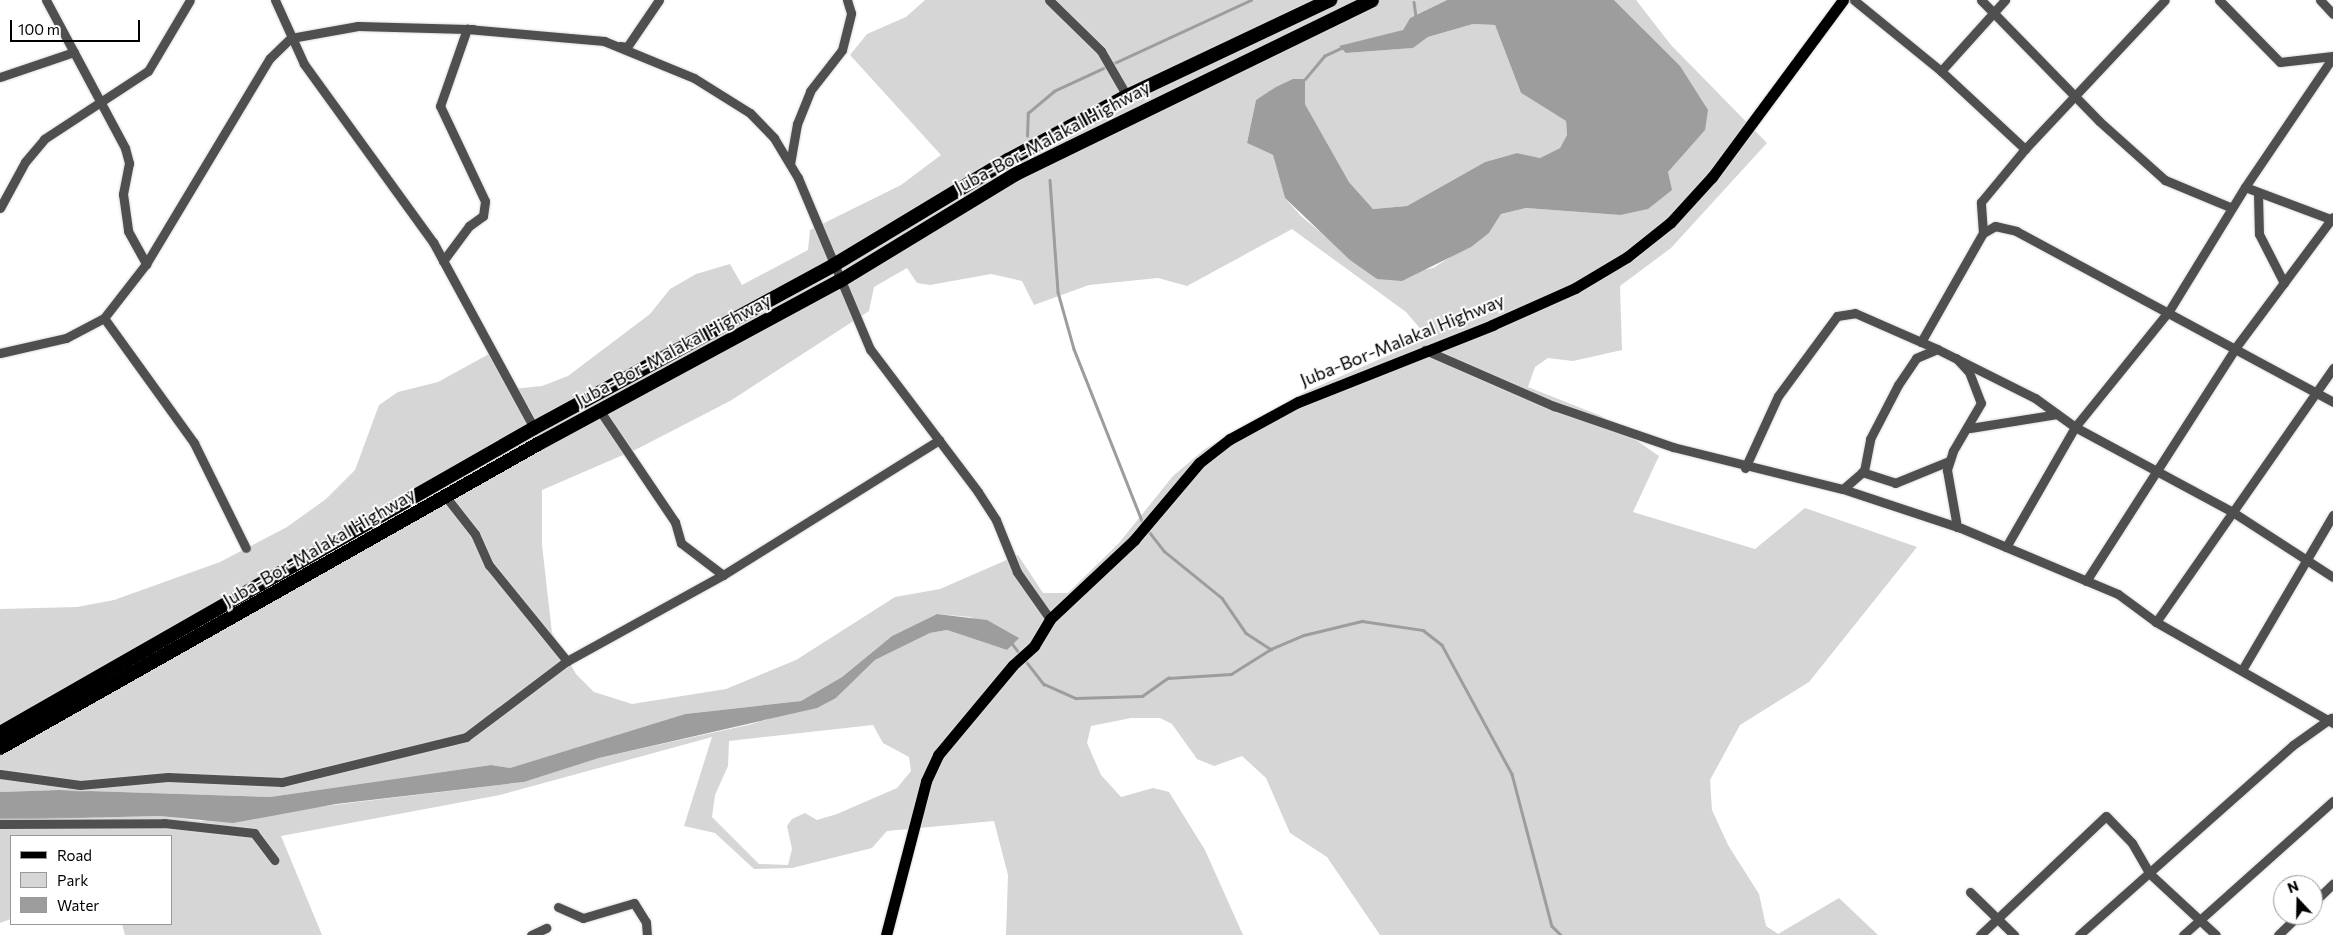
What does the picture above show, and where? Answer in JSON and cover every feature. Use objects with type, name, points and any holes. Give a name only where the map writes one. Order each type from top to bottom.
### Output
[{"type":"highway","name":"Juba-Bor-Malakal Highway","points":[[0,732],[534,428],[834,265],[1008,160],[1127,96],[1330,0]]},
{"type":"highway","name":"Juba-Bor-Malakal Highway","points":[[0,748],[600,411],[840,281],[1016,174],[1372,0]]},
{"type":"main road","name":"Juba-Bor-Malakal Highway","points":[[886,935],[926,781],[950,739],[1013,665],[1034,646],[1050,619],[1134,540],[1158,514],[1194,468],[1230,439],[1298,402],[1575,288],[1649,241],[1712,177],[1843,0]]},
{"type":"street","points":[[46,0],[125,148],[129,163],[123,194],[128,231],[146,264]]},
{"type":"street","points":[[0,208],[39,145],[148,71],[190,0]]},
{"type":"street","points":[[275,0],[291,38],[443,261],[534,428]]},
{"type":"street","points":[[0,353],[66,338],[104,318],[146,264],[270,58],[291,38],[358,26],[522,30],[626,48],[659,0]]},
{"type":"street","points":[[790,164],[797,124],[810,91],[842,50],[851,13],[847,0]]},
{"type":"street","points":[[1049,0],[1101,51],[1127,96]]},
{"type":"street","points":[[1854,0],[1941,71],[2025,149]]},
{"type":"street","points":[[1981,0],[2165,180],[2230,207]]},
{"type":"street","points":[[1941,71],[2005,0]]},
{"type":"street","points":[[2219,0],[2280,62],[2333,56]]},
{"type":"street","points":[[2320,0],[2333,14]]},
{"type":"street","points":[[1983,233],[1981,202],[2025,149],[2078,96],[2161,1]]},
{"type":"street","points":[[468,29],[604,40],[655,59],[750,113],[774,138],[790,164],[870,349],[939,440],[996,520],[1017,572],[1050,619]]},
{"type":"street","points":[[443,261],[469,226],[483,216],[485,201],[440,106],[468,29]]},
{"type":"street","points":[[0,77],[74,52]]},
{"type":"street","points":[[2006,547],[2075,427],[2169,311],[2230,207],[2333,56]]},
{"type":"street","points":[[2086,581],[2159,472],[2236,347],[2332,219],[2258,194],[2245,187]]},
{"type":"street","points":[[2258,194],[2259,234],[2284,283]]},
{"type":"street","points":[[1921,342],[1983,233],[1995,226],[2016,230],[2056,256],[2169,311],[2333,402]]},
{"type":"street","points":[[1745,468],[1778,396],[1837,316],[1855,313],[1937,349],[1952,352],[2057,414],[2075,427],[2231,511],[2333,577]]},
{"type":"street","points":[[104,318],[194,442],[246,548]]},
{"type":"street","points":[[1844,489],[1862,472],[1879,416],[1916,358],[1937,349]]},
{"type":"street","points":[[1425,350],[1554,406],[1745,468],[1844,489],[1957,527],[2006,547],[2118,594],[2156,622],[2331,720],[2293,744],[2079,935]]},
{"type":"street","points":[[1862,472],[1895,483],[1949,460],[1980,411],[1981,394],[1952,352]]},
{"type":"street","points":[[2156,622],[2231,511],[2333,368]]},
{"type":"street","points":[[600,411],[676,522],[680,543],[723,575]]},
{"type":"street","points":[[1970,428],[2057,414]]},
{"type":"street","points":[[0,774],[80,785],[168,777],[282,782],[466,737],[567,662],[723,575],[939,440]]},
{"type":"street","points":[[1949,460],[1950,503],[1957,527]]},
{"type":"street","points":[[446,497],[475,534],[489,565],[567,662]]},
{"type":"street","points":[[2242,670],[2333,515]]},
{"type":"street","points":[[2183,935],[2333,801]]},
{"type":"street","points":[[1980,935],[2106,816],[2132,843],[2149,873],[2216,935]]},
{"type":"street","points":[[0,824],[164,823],[254,833],[274,860]]},
{"type":"street","points":[[2323,893],[2333,884]]},
{"type":"street","points":[[1970,892],[2014,935]]},
{"type":"street","points":[[558,907],[583,918],[634,903],[646,922],[647,935]]},
{"type":"street","points":[[2278,935],[2288,925]]},
{"type":"street","points":[[531,935],[546,928]]},
{"type":"green space","points":[[925,0],[1447,0],[1410,18],[1403,30],[1346,53],[1413,48],[1428,37],[1473,24],[1495,25],[1521,93],[1566,121],[1567,135],[1560,148],[1540,158],[1517,153],[1485,162],[1407,206],[1373,209],[1349,182],[1305,104],[1305,79],[1256,100],[1247,143],[1273,155],[1285,198],[1301,216],[1377,279],[1433,268],[1489,233],[1501,214],[1526,208],[1620,215],[1668,172],[1683,154],[1643,29],[1614,0],[1636,0],[1671,45],[1767,143],[1671,248],[1620,286],[1622,350],[1573,361],[1548,358],[1535,367],[1528,387],[1601,416],[1659,456],[1633,512],[1755,549],[1805,508],[1917,547],[1809,682],[1740,725],[1710,780],[1712,810],[1728,845],[1759,894],[1766,926],[1778,934],[1839,898],[1878,935],[1380,935],[1327,857],[1290,833],[1266,778],[1242,756],[1214,766],[1197,759],[1172,724],[1160,718],[1131,718],[1091,726],[1087,743],[1101,775],[1121,797],[1153,788],[1169,792],[1205,850],[1243,935],[1006,935],[1008,875],[994,821],[887,831],[872,848],[792,868],[754,869],[715,833],[684,826],[712,737],[500,795],[281,836],[322,935],[125,935],[122,925],[172,925],[172,835],[10,835],[10,919],[0,923],[0,820],[159,816],[200,821],[524,782],[599,758],[752,724],[836,698],[875,660],[930,633],[947,630],[1007,650],[1018,638],[970,617],[937,614],[892,636],[842,677],[801,701],[685,714],[510,768],[491,765],[270,797],[59,790],[0,792],[0,609],[77,607],[114,600],[220,562],[287,527],[326,499],[355,470],[379,405],[398,392],[438,382],[489,354],[513,389],[542,386],[568,376],[650,314],[670,289],[696,274],[730,264],[742,285],[808,250],[810,230],[901,185],[941,155],[850,55],[867,34],[906,17]],"holes":[[[1292,229],[1406,312],[1428,338],[1305,392],[1205,449],[1173,476],[1119,543],[1068,593],[1043,593],[1018,555],[940,589],[895,597],[796,660],[726,689],[632,704],[594,692],[576,674],[552,633],[542,545],[542,490],[637,449],[730,401],[869,311],[874,287],[907,268],[917,283],[930,285],[991,274],[1022,281],[1034,305],[1089,285],[1158,278],[1187,286]],[[873,725],[883,743],[909,757],[911,771],[897,788],[837,814],[817,820],[805,813],[792,819],[787,826],[792,849],[788,865],[759,864],[712,817],[715,795],[728,766],[729,741]]]},
{"type":"water","points":[[1447,0],[1614,0],[1680,66],[1708,110],[1705,130],[1668,172],[1672,190],[1648,209],[1620,215],[1526,208],[1501,214],[1489,233],[1471,247],[1402,281],[1377,279],[1350,260],[1285,198],[1273,155],[1247,143],[1256,100],[1276,87],[1293,79],[1305,79],[1305,104],[1349,182],[1373,209],[1407,206],[1485,162],[1517,153],[1540,158],[1560,148],[1567,135],[1566,121],[1521,93],[1495,25],[1473,24],[1428,37],[1413,48],[1346,53],[1339,46],[1403,30],[1410,18]]},
{"type":"water","points":[[937,614],[987,620],[1019,638],[1007,650],[947,630],[930,633],[875,660],[836,698],[817,708],[599,758],[524,782],[336,804],[233,823],[159,816],[0,820],[0,792],[59,790],[270,797],[491,765],[510,768],[685,714],[801,701],[842,677],[892,636]]},
{"type":"waterway","points":[[1027,136],[1028,113],[1054,91],[1251,0]]},
{"type":"waterway","points":[[1414,2],[1416,16]]},
{"type":"waterway","points":[[1305,79],[1324,56],[1343,47]]},
{"type":"waterway","points":[[1050,180],[1058,292],[1074,349],[1143,523]]},
{"type":"waterway","points":[[1147,529],[1164,551],[1222,598],[1246,633],[1271,649]]},
{"type":"waterway","points":[[1025,660],[1044,684],[1076,698],[1142,696],[1168,678],[1231,674],[1271,649],[1304,635],[1362,621],[1423,630],[1442,645],[1512,774],[1552,926],[1561,935]]},
{"type":"waterway","points":[[1011,642],[1020,654]]}]
